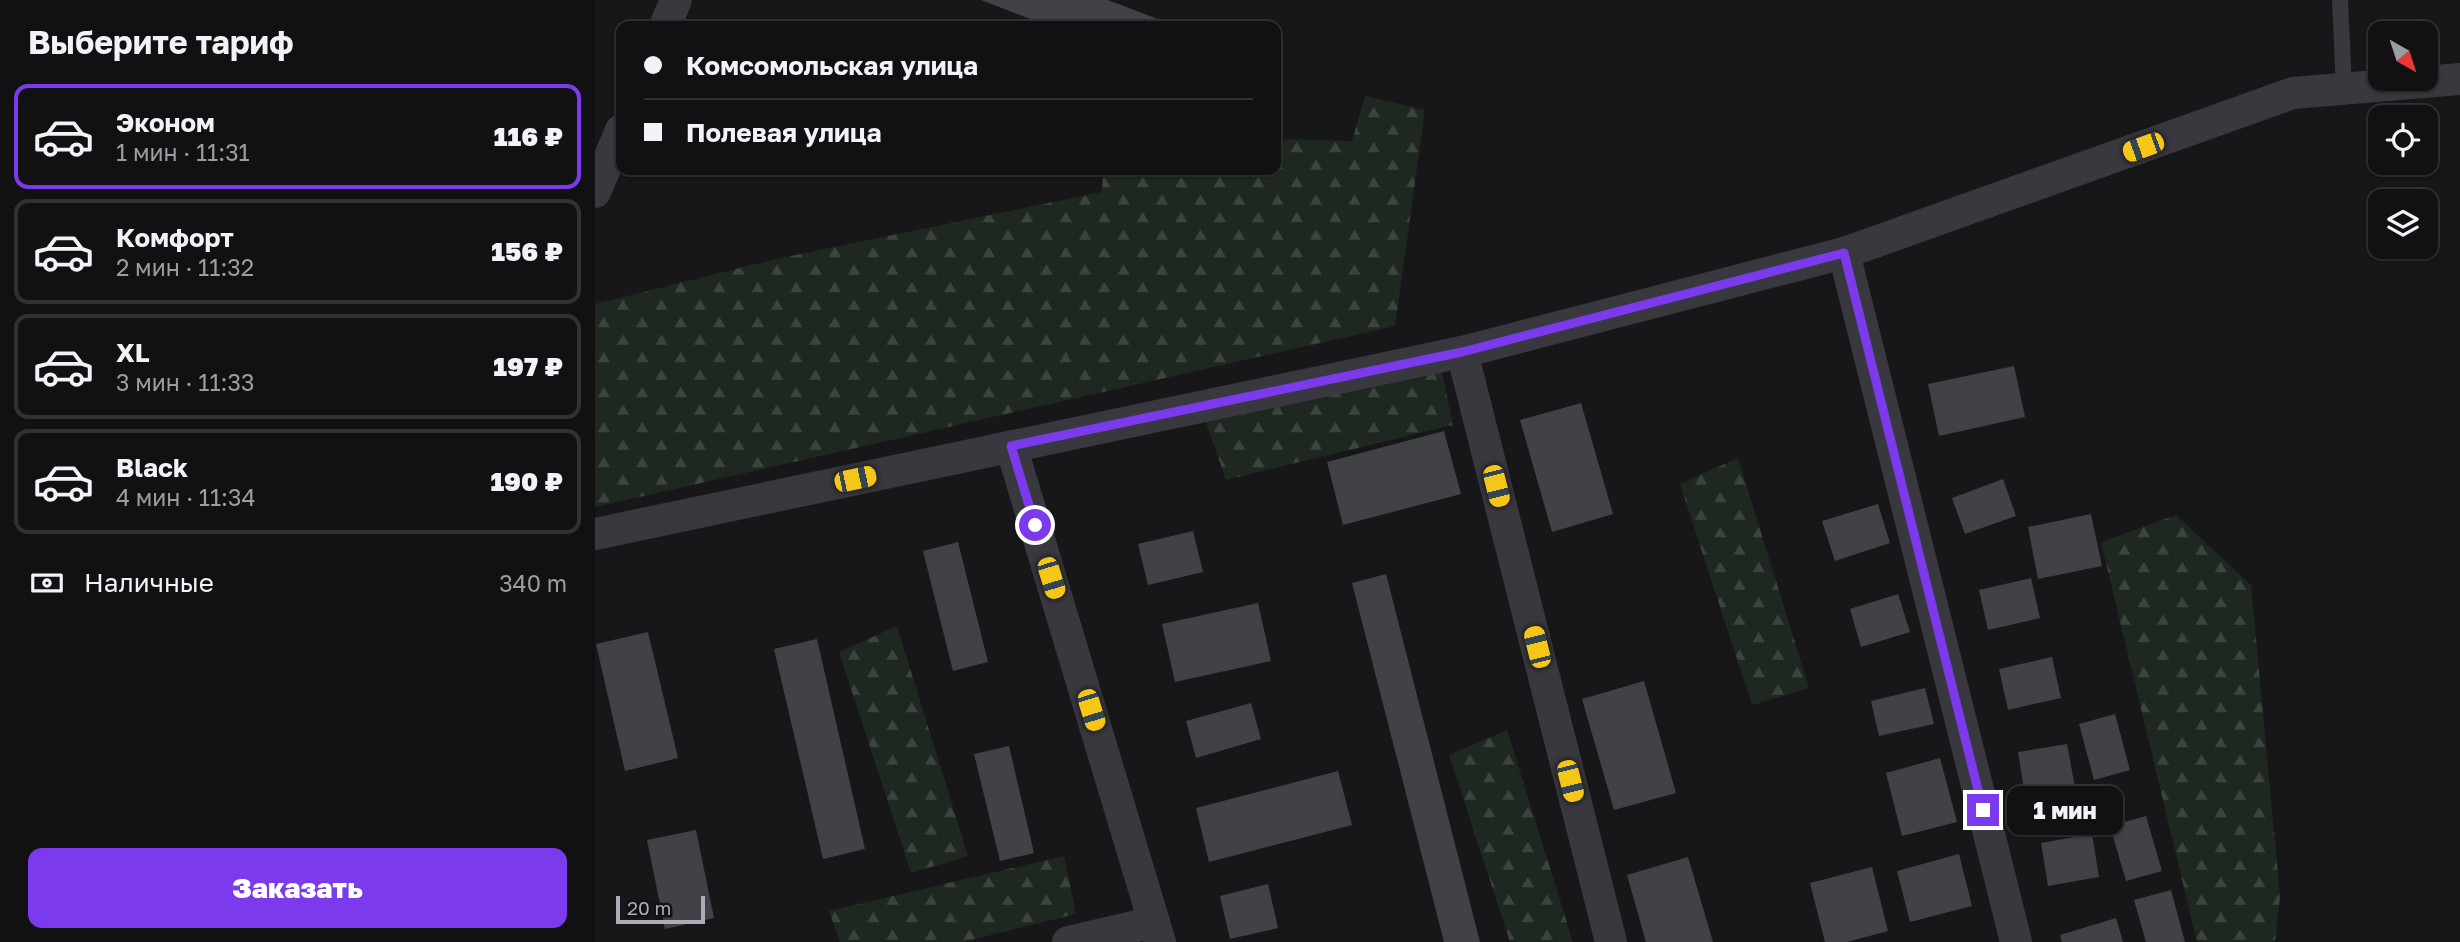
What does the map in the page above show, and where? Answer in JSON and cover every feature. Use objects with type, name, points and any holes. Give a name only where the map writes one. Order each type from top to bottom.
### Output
[{"type":"street","points":[[667,21],[676,0]]},
{"type":"street","points":[[595,534],[1462,352],[1844,253],[2293,93],[2460,79]]},
{"type":"street","points":[[595,192],[616,142]]},
{"type":"street","points":[[1844,253],[2016,942]]},
{"type":"street","points":[[1462,352],[1611,942]]},
{"type":"street","points":[[1011,446],[1157,932],[1068,942]]},
{"type":"lane","points":[[2340,0],[2344,89]]},
{"type":"green space","points":[[1365,96],[1425,110],[1395,326],[595,507],[595,304],[776,259],[1102,192],[1103,175],[1281,175],[1281,139],[1352,141]]},
{"type":"green space","points":[[1441,367],[1453,425],[1226,480],[1205,420]]},
{"type":"green space","points":[[1738,458],[1809,688],[1752,705],[1680,484]]},
{"type":"green space","points":[[2176,515],[2251,585],[2280,896],[2275,942],[2197,942],[2101,542]]},
{"type":"green space","points":[[897,626],[968,856],[911,873],[839,652]]},
{"type":"green space","points":[[1507,730],[1573,942],[1510,942],[1449,755]]},
{"type":"green space","points":[[1064,856],[1076,914],[963,942],[840,942],[829,911]]},
{"type":"building","points":[[981,0],[1108,0],[1163,21],[1036,21]]},
{"type":"building","points":[[2014,366],[2025,417],[1939,436],[1928,384]]},
{"type":"building","points":[[1581,403],[1613,514],[1552,532],[1520,420]]},
{"type":"building","points":[[1444,431],[1461,494],[1343,525],[1327,462]]},
{"type":"building","points":[[2003,479],[2016,516],[1965,534],[1952,498]]},
{"type":"building","points":[[1878,504],[1890,543],[1835,561],[1822,521]]},
{"type":"building","points":[[2091,514],[2102,566],[2038,579],[2028,527]]},
{"type":"building","points":[[1193,531],[1203,572],[1148,585],[1138,544]]},
{"type":"building","points":[[958,542],[988,662],[953,671],[923,551]]},
{"type":"building","points":[[1386,574],[1480,942],[1444,942],[1352,583]]},
{"type":"building","points":[[2031,578],[2040,618],[1988,630],[1979,590]]},
{"type":"building","points":[[1898,594],[1910,632],[1861,647],[1850,609]]},
{"type":"building","points":[[1258,603],[1271,661],[1175,682],[1162,624]]},
{"type":"building","points":[[648,632],[678,758],[625,771],[596,644]]},
{"type":"building","points":[[817,639],[865,849],[823,859],[774,649]]},
{"type":"building","points":[[2052,657],[2061,698],[2008,710],[1999,669]]},
{"type":"building","points":[[1644,681],[1676,793],[1614,810],[1582,699]]},
{"type":"building","points":[[1925,688],[1934,724],[1879,736],[1871,701]]},
{"type":"building","points":[[1251,703],[1261,739],[1196,758],[1186,721]]},
{"type":"building","points":[[2115,714],[2130,770],[2094,780],[2079,724]]},
{"type":"building","points":[[2067,744],[2075,787],[2025,795],[2018,752]]},
{"type":"building","points":[[1009,746],[1034,853],[1000,861],[974,754]]},
{"type":"building","points":[[1940,758],[1957,822],[1902,836],[1886,773]]},
{"type":"building","points":[[1338,771],[1352,825],[1209,862],[1196,808]]},
{"type":"building","points":[[2146,816],[2162,871],[2126,881],[2110,826]]},
{"type":"building","points":[[696,830],[714,918],[665,929],[647,840]]},
{"type":"building","points":[[2092,834],[2099,877],[2048,886],[2041,843]]},
{"type":"building","points":[[1959,854],[1972,906],[1910,922],[1897,871]]},
{"type":"building","points":[[1688,857],[1713,942],[1646,942],[1627,875]]},
{"type":"building","points":[[1872,867],[1888,931],[1847,942],[1825,942],[1810,883]]},
{"type":"building","points":[[1268,884],[1278,928],[1230,939],[1220,896]]},
{"type":"building","points":[[2171,890],[2185,942],[2146,942],[2134,900]]},
{"type":"building","points":[[2116,918],[2123,942],[2062,942],[2060,935]]},
{"type":"route","points":[[1035,525],[1011,446],[1462,352],[1844,253],[1983,810]]}]
